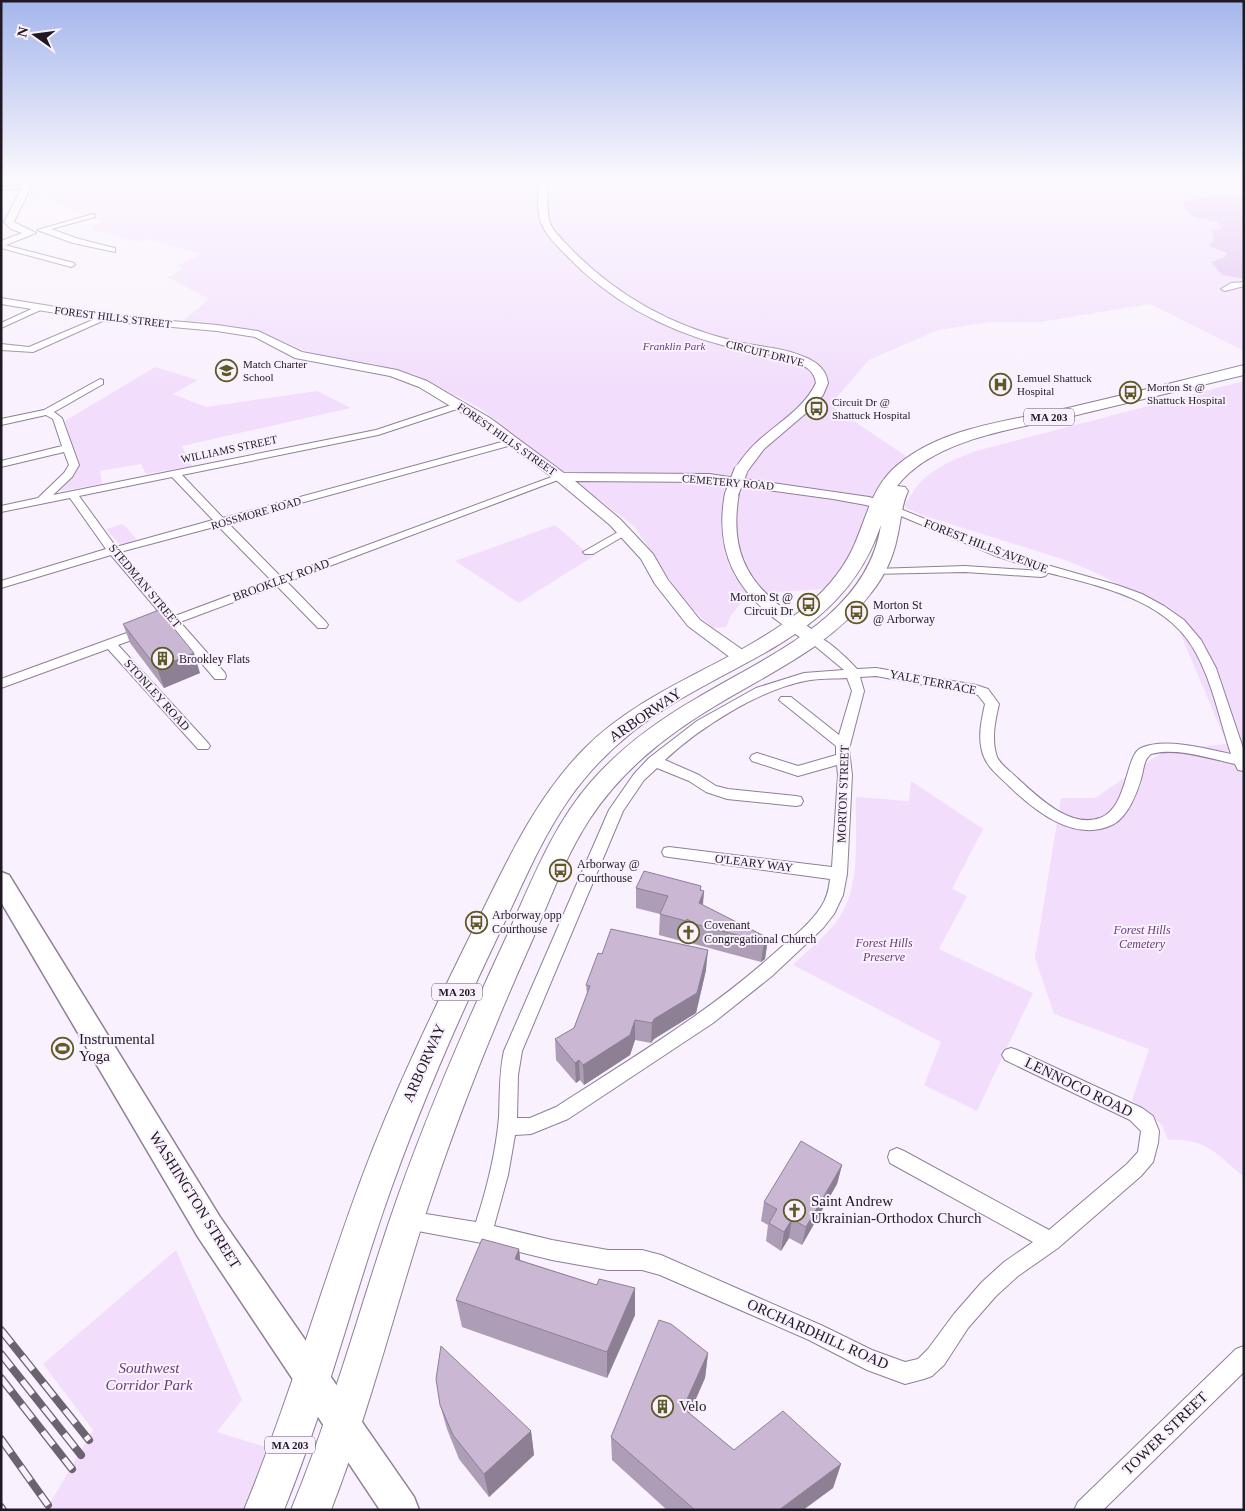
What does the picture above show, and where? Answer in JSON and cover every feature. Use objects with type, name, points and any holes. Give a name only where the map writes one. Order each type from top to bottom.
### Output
[{"type":"highway","name":"MA 203","points":[[804,632],[849,607],[875,572],[886,546],[888,487],[900,472],[924,454],[949,443],[1244,370]]},
{"type":"highway","name":"MA 203","points":[[804,632],[825,600],[846,577],[886,507],[912,474],[932,460],[952,449],[1244,376]]},
{"type":"highway","name":"ARBORWAY","points":[[264,1510],[291,1442],[384,1161],[427,1056],[538,826],[558,795],[582,765],[607,740],[640,715],[740,657],[804,632]]},
{"type":"highway","name":"ARBORWAY","points":[[312,1510],[344,1425],[407,1220],[457,1079],[570,829],[590,798],[610,774],[636,748],[680,716],[790,653],[804,632]]},
{"type":"highway","points":[[478,947],[497,956],[502,964],[503,974]]},
{"type":"main road","name":"CIRCUIT DRIVE","points":[[569,251],[584,267],[628,302],[685,331],[726,343],[797,358],[812,365],[819,372],[822,383],[816,396],[806,407],[755,449],[741,470]]},
{"type":"main road","name":"FOREST HILLS STREET","points":[[1,301],[105,318],[217,328],[258,334],[299,355],[409,377],[484,420],[561,477]]},
{"type":"main road","name":"WASHINGTON STREET","points":[[1,881],[209,1227],[401,1510]]},
{"type":"street","points":[[20,251],[71,265]]},
{"type":"street","points":[[1225,289],[1234,285],[1244,284]]},
{"type":"street","points":[[1,326],[41,308]]},
{"type":"street","points":[[1,347],[30,350],[105,318]]},
{"type":"street","points":[[1,422],[47,412],[100,382]]},
{"type":"street","name":"WILLIAMS STREET","points":[[1,509],[378,432],[460,405]]},
{"type":"street","points":[[42,500],[74,469],[73,459],[57,418],[47,412]]},
{"type":"street","name":"ROSSMORE ROAD","points":[[1,585],[23,576],[512,442]]},
{"type":"street","points":[[1,464],[68,448]]},
{"type":"street","name":"CIRCUIT DRIVE","points":[[741,470],[732,493],[730,513],[730,533],[733,550],[741,572],[760,598],[804,632]]},
{"type":"street","points":[[175,474],[322,625]]},
{"type":"street","name":"CEMETERY ROAD","points":[[561,477],[704,478],[796,489],[886,507]]},
{"type":"street","name":"FOREST HILLS STREET","points":[[561,477],[625,531],[648,557],[662,581],[694,623],[740,657]]},
{"type":"street","name":"BROOKLEY ROAD","points":[[1,684],[561,477]]},
{"type":"street","name":"STEDMAN STREET","points":[[72,494],[114,552],[220,676]]},
{"type":"street","name":"FOREST HILLS AVENUE","points":[[886,507],[1000,553],[1082,580],[1125,591],[1162,609],[1195,640],[1213,674],[1242,765]]},
{"type":"street","points":[[589,552],[625,531]]},
{"type":"street","name":"FOREST HILLS AVENUE","points":[[875,572],[980,570],[1029,572],[1082,580]]},
{"type":"street","points":[[804,632],[840,658],[852,672]]},
{"type":"street","name":"STONLEY ROAD","points":[[110,644],[203,746]]},
{"type":"street","points":[[482,1233],[496,1191],[507,1127],[509,1068],[519,1036],[616,810],[633,784],[654,761],[689,733],[761,691],[804,678],[852,672]]},
{"type":"street","name":"YALE TERRACE","points":[[852,672],[886,672],[976,689],[983,692],[992,704],[986,737],[989,754],[994,764],[1052,814],[1069,822],[1089,825],[1108,822],[1114,817],[1119,811],[1134,780],[1139,758],[1146,751],[1163,748],[1178,749],[1242,765]]},
{"type":"street","name":"MORTON STREET","points":[[507,1127],[530,1126],[562,1113],[707,1018],[766,971],[817,924],[832,902],[839,874],[845,775],[843,752],[858,691],[852,672]]},
{"type":"street","points":[[757,758],[798,771],[833,759],[843,752],[786,700]]},
{"type":"street","points":[[654,761],[694,778],[719,792],[796,801]]},
{"type":"street","name":"O'LEARY WAY","points":[[669,852],[839,874]]},
{"type":"street","name":"LENNOCO ROAD","points":[[1012,1055],[1136,1114],[1146,1122],[1150,1131],[1148,1150]]},
{"type":"street","name":"ORCHARDHILL ROAD","points":[[407,1220],[482,1233],[562,1252],[608,1260],[642,1260],[661,1265],[816,1333],[867,1359],[905,1372],[924,1368],[936,1356],[967,1313],[989,1289],[1011,1269],[1050,1241],[1134,1170],[1146,1156],[1148,1150]]},
{"type":"street","points":[[897,1157],[1050,1241]]},
{"type":"street","name":"TOWER STREET","points":[[1086,1510],[1244,1357]]},
{"type":"green space","name":"Franklin Park","points":[[188,251],[1244,251],[1244,351],[1150,304],[1040,322],[991,322],[938,330],[869,360],[830,405],[906,456],[877,496],[853,553],[835,583],[823,589],[761,593],[745,599],[731,615],[726,627],[713,628],[683,600],[635,527],[478,407],[414,374],[374,364],[330,358],[303,350],[262,332],[235,327],[182,322],[209,299],[168,277],[184,268],[178,266],[201,254]]},
{"type":"green space","points":[[155,367],[198,380],[173,394],[206,407],[317,391],[351,408],[182,446],[192,466],[146,474],[141,464],[100,471],[102,484],[54,492],[76,458],[65,421]]},
{"type":"green space","name":"Forest Hills Cemetery","points":[[1244,381],[1244,1177],[1210,1149],[1192,1141],[1168,1140],[1162,1125],[1132,1100],[1149,1049],[1054,1014],[1035,958],[1061,798],[1095,798],[1166,750],[1227,744],[1179,630],[1159,605],[1090,570],[1065,560],[922,515],[906,508],[905,505],[918,485],[930,474],[952,461],[976,451]]},
{"type":"green space","points":[[123,524],[138,541],[120,545],[106,529]]},
{"type":"green space","points":[[555,525],[592,557],[519,603],[455,561]]},
{"type":"green space","name":"Forest Hills Preserve","points":[[911,781],[983,829],[952,889],[967,896],[939,949],[1033,993],[977,1111],[924,1085],[941,1042],[793,965],[832,927],[845,908],[854,877],[856,861],[856,797],[909,801]]},
{"type":"green space","name":"Southwest Corridor Park","points":[[176,1250],[242,1400],[217,1432],[272,1449],[245,1510],[46,1510],[93,1430],[43,1364]]},
{"type":"shaded area","points":[[1221,251],[1244,251],[1244,279],[1222,275],[1211,262],[1225,257],[1227,253]]},
{"type":"building","points":[[159,610],[194,653],[157,668],[123,624]]},
{"type":"building","points":[[644,871],[701,886],[700,890],[704,891],[699,903],[768,938],[764,942],[695,924],[687,919],[686,921],[660,914],[668,896],[636,888]]},
{"type":"building","points":[[611,929],[708,950],[697,993],[654,1019],[652,1023],[635,1020],[630,1035],[583,1065],[579,1060],[575,1063],[555,1039],[574,1028],[590,986],[586,985],[598,953],[602,954]]},
{"type":"building","name":"Saint Andrew Ukrainian-Orthodox Church","points":[[801,1141],[842,1165],[806,1227],[792,1219],[784,1232],[769,1223],[777,1209],[764,1202]]},
{"type":"building","points":[[482,1239],[519,1249],[515,1259],[597,1285],[599,1279],[635,1288],[607,1352],[456,1300]]},
{"type":"building","name":"Velo","points":[[659,1320],[671,1324],[708,1353],[683,1408],[734,1450],[783,1411],[841,1464],[779,1510],[695,1510],[611,1437]]},
{"type":"building","points":[[441,1346],[531,1431],[484,1474],[453,1435],[440,1405],[436,1379]]},
{"type":"railway","points":[[1,1330],[89,1440]]},
{"type":"railway","points":[[1,1354],[81,1455]]},
{"type":"railway","points":[[1,1378],[72,1469]]},
{"type":"railway","points":[[1,1439],[48,1505]]},
{"type":"place","name":"Match Charter School","points":[[227,370]]},
{"type":"place","name":"Lemuel Shattuck Hospital","points":[[1001,384]]},
{"type":"place","name":"Morton St @ Shattuck Hospital","points":[[1131,393]]},
{"type":"place","name":"Circuit Dr @ Shattuck Hospital","points":[[816,408]]},
{"type":"place","name":"Morton St @ Circuit Dr","points":[[809,604]]},
{"type":"place","name":"Morton St @ Arborway","points":[[857,612]]},
{"type":"place","name":"Brookley Flats","points":[[163,659]]},
{"type":"place","name":"Arborway @ Courthouse","points":[[561,871]]},
{"type":"place","name":"Arborway opp Courthouse","points":[[476,922]]},
{"type":"place","name":"Covenant Congregational Church","points":[[688,932]]},
{"type":"place","name":"Instrumental Yoga","points":[[63,1048]]},
{"type":"place","name":"Saint Andrew Ukrainian-Orthodox Church","points":[[795,1210]]},
{"type":"place","name":"Velo","points":[[663,1406]]}]
